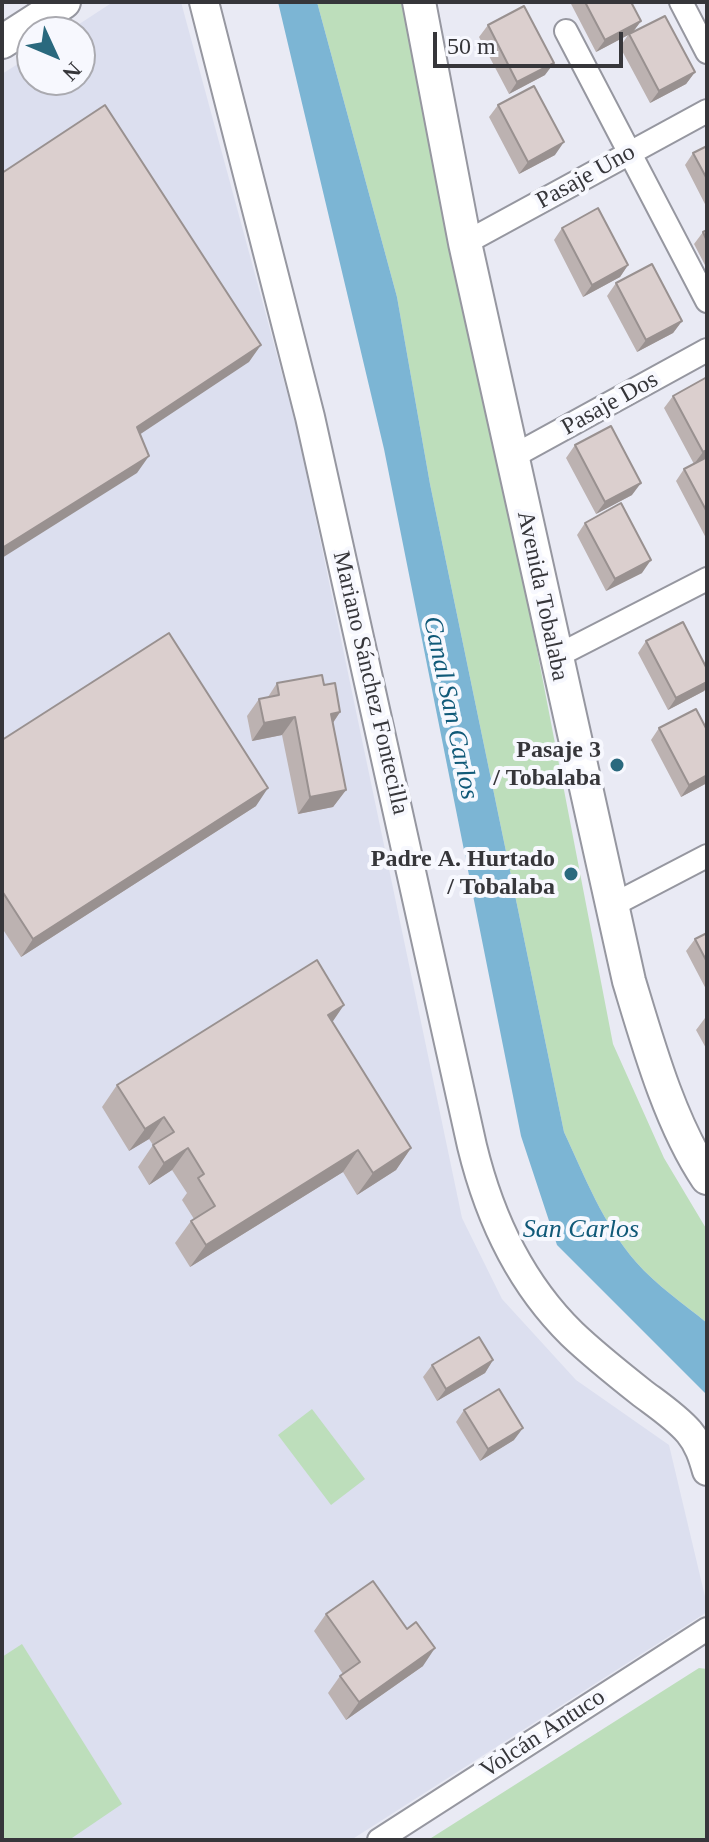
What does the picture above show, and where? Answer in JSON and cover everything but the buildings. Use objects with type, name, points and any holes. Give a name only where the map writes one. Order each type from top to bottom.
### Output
[{"type":"main road","name":"Avenida Tobalaba","points":[[419,2],[465,243],[629,981],[657,1070],[707,1178]]},
{"type":"main road","points":[[2,42],[54,5]]},
{"type":"street","name":"Mariano Sánchez Fontecilla","points":[[204,2],[310,417],[472,1146],[485,1192],[514,1257],[553,1314],[588,1349],[674,1416],[701,1450],[707,1471]]},
{"type":"street","points":[[681,2],[707,52]]},
{"type":"street","points":[[566,31],[707,301]]},
{"type":"street","name":"Pasaje Uno","points":[[465,243],[707,111]]},
{"type":"street","name":"Pasaje Dos","points":[[512,457],[707,350]]},
{"type":"street","points":[[555,657],[707,579]]},
{"type":"street","points":[[611,906],[707,856]]},
{"type":"street","name":"Volcán Antuco","points":[[379,1840],[707,1629]]},
{"type":"shaded area","points":[[113,2],[181,2],[297,429],[462,1218],[502,1299],[576,1380],[669,1445],[707,1605],[707,1612],[351,1840],[2,1840],[2,74],[16,65],[16,96],[96,96],[96,16],[92,16]]},
{"type":"green space","points":[[317,2],[401,2],[498,448],[613,1044],[664,1158],[707,1230],[707,1323],[652,1279],[624,1247],[596,1200],[564,1132],[430,484],[397,297]]},
{"type":"green space","points":[[312,1409],[365,1479],[331,1505],[278,1435]]},
{"type":"green space","points":[[22,1644],[122,1804],[69,1840],[2,1840],[2,1657]]},
{"type":"green space","points":[[699,1668],[707,1669],[707,1840],[428,1840]]},
{"type":"water","name":"San Carlos","points":[[278,2],[317,2],[397,297],[430,484],[564,1132],[596,1200],[624,1247],[652,1279],[707,1323],[707,1395],[557,1245],[521,1136],[384,449]]},
{"type":"place","name":"Pasaje 3 / Tobalaba","points":[[617,765]]},
{"type":"place","name":"Padre A. Hurtado / Tobalaba","points":[[571,874]]},
{"type":"water label","name":"Canal San Carlos","points":[[450,708]]}]
